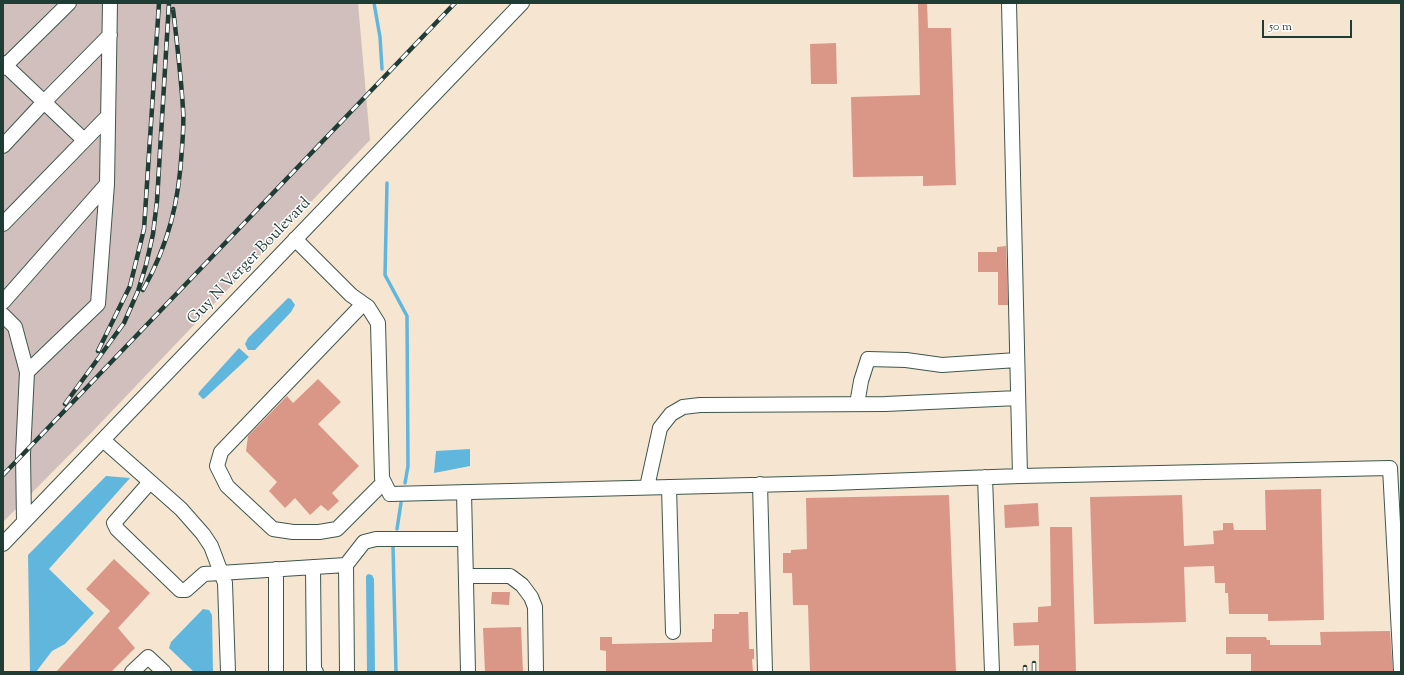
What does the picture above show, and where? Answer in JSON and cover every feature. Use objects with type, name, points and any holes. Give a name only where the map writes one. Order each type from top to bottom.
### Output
[{"type":"street","points":[[70,3],[4,66],[84,140]]},
{"type":"street","points":[[27,372],[98,304],[107,184],[110,3]]},
{"type":"street","name":"Guy N Verger Boulevard","points":[[3,544],[522,3]]},
{"type":"street","points":[[1009,3],[1020,476]]},
{"type":"street","points":[[3,146],[110,35]]},
{"type":"street","points":[[3,224],[108,116]]},
{"type":"street","points":[[3,302],[107,184]]},
{"type":"street","points":[[295,239],[351,295],[368,308],[378,323],[382,471],[384,482],[390,494],[1020,476],[1390,468],[1401,671]]},
{"type":"street","points":[[363,304],[221,452],[216,466],[227,486],[273,530],[293,532],[319,532],[337,529],[384,482]]},
{"type":"street","points":[[3,315],[14,327],[27,372],[23,454],[24,522]]},
{"type":"street","points":[[857,404],[861,381],[868,359],[906,360],[942,365],[1017,360]]},
{"type":"street","points":[[646,487],[660,428],[671,414],[683,407],[700,405],[857,404],[1018,398]]},
{"type":"street","points":[[103,440],[181,509],[203,534],[211,546],[225,583],[228,672]]},
{"type":"street","points":[[986,477],[992,672]]},
{"type":"street","points":[[150,482],[114,523],[117,529],[180,590],[186,590],[204,574],[346,565]]},
{"type":"street","points":[[760,484],[765,672]]},
{"type":"street","points":[[669,487],[673,632]]},
{"type":"street","points":[[464,492],[468,672]]},
{"type":"street","points":[[348,672],[346,565],[364,542],[376,539],[465,539]]},
{"type":"street","points":[[313,567],[314,670],[316,672]]},
{"type":"street","points":[[276,569],[276,672]]},
{"type":"street","points":[[466,576],[510,576],[522,585],[531,597],[535,607],[536,672]]},
{"type":"street","points":[[132,672],[148,657],[164,672]]},
{"type":"shaded area","points":[[3,3],[358,3],[370,140],[93,431],[3,522]]},
{"type":"water","points":[[288,298],[291,299],[295,305],[291,312],[255,350],[248,350],[245,344],[248,338]]},
{"type":"water","points":[[239,348],[249,357],[203,399],[198,394],[200,391]]},
{"type":"water","points":[[470,449],[470,466],[434,473],[436,451]]},
{"type":"water","points":[[106,476],[130,478],[49,569],[94,613],[65,644],[52,651],[36,672],[30,672],[28,555]]},
{"type":"water","points":[[368,574],[372,575],[374,579],[375,672],[367,672],[366,576]]},
{"type":"water","points":[[203,609],[209,610],[212,615],[213,672],[194,672],[169,648],[171,642]]},
{"type":"building","points":[[918,3],[927,3],[928,28],[951,28],[956,185],[923,186],[923,176],[853,177],[851,97],[920,95]]},
{"type":"building","points":[[836,43],[837,84],[811,84],[810,44]]},
{"type":"building","points":[[1006,246],[1008,305],[998,305],[998,272],[978,272],[978,252],[997,252],[997,247]]},
{"type":"building","points":[[318,379],[341,402],[318,424],[359,466],[332,493],[339,501],[328,511],[321,505],[310,515],[295,498],[285,508],[269,491],[277,482],[246,451],[248,436],[287,396],[293,403]]},
{"type":"building","points":[[1321,489],[1324,620],[1268,621],[1268,614],[1229,614],[1228,593],[1225,593],[1225,583],[1215,583],[1214,566],[1184,567],[1186,622],[1094,624],[1090,497],[1182,495],[1184,546],[1214,544],[1213,531],[1223,530],[1223,523],[1233,523],[1234,530],[1266,530],[1265,490]]},
{"type":"building","points":[[949,495],[956,672],[810,672],[808,605],[793,605],[792,573],[783,573],[783,553],[791,553],[791,550],[807,549],[806,498]]},
{"type":"building","points":[[1038,503],[1039,526],[1005,528],[1004,505]]},
{"type":"building","points":[[1050,527],[1072,527],[1076,672],[1039,672],[1039,645],[1014,646],[1013,623],[1038,622],[1038,607],[1051,606]]},
{"type":"building","points":[[114,559],[150,593],[118,628],[135,648],[111,672],[56,672],[110,611],[86,589]]},
{"type":"building","points":[[492,592],[510,592],[509,605],[491,604]]},
{"type":"building","points":[[739,612],[748,612],[749,649],[754,649],[754,659],[752,659],[753,672],[606,672],[606,651],[600,650],[600,637],[612,637],[612,644],[712,642],[714,614],[739,614]]},
{"type":"building","points":[[521,627],[523,672],[485,672],[483,628]]},
{"type":"building","points":[[1390,631],[1393,672],[1251,672],[1251,654],[1226,654],[1226,637],[1266,637],[1267,640],[1270,640],[1270,645],[1321,645],[1320,632]]},
{"type":"waterway","points":[[374,3],[380,37],[382,69]]},
{"type":"waterway","points":[[387,183],[385,275],[407,316],[408,466],[405,483]]},
{"type":"waterway","points":[[397,529],[401,503]]},
{"type":"waterway","points":[[393,547],[396,672]]},
{"type":"railway","points":[[98,351],[130,286],[144,229],[159,3]]},
{"type":"railway","points":[[65,404],[124,323],[138,291],[146,265],[153,234],[157,201],[169,3]]},
{"type":"railway","points":[[3,475],[455,3]]},
{"type":"railway","points":[[143,290],[160,256],[166,239],[175,204],[181,168],[183,114],[173,9]]},
{"type":"railway","points":[[1034,663],[1034,672]]},
{"type":"railway","points":[[1025,667],[1025,672]]}]
